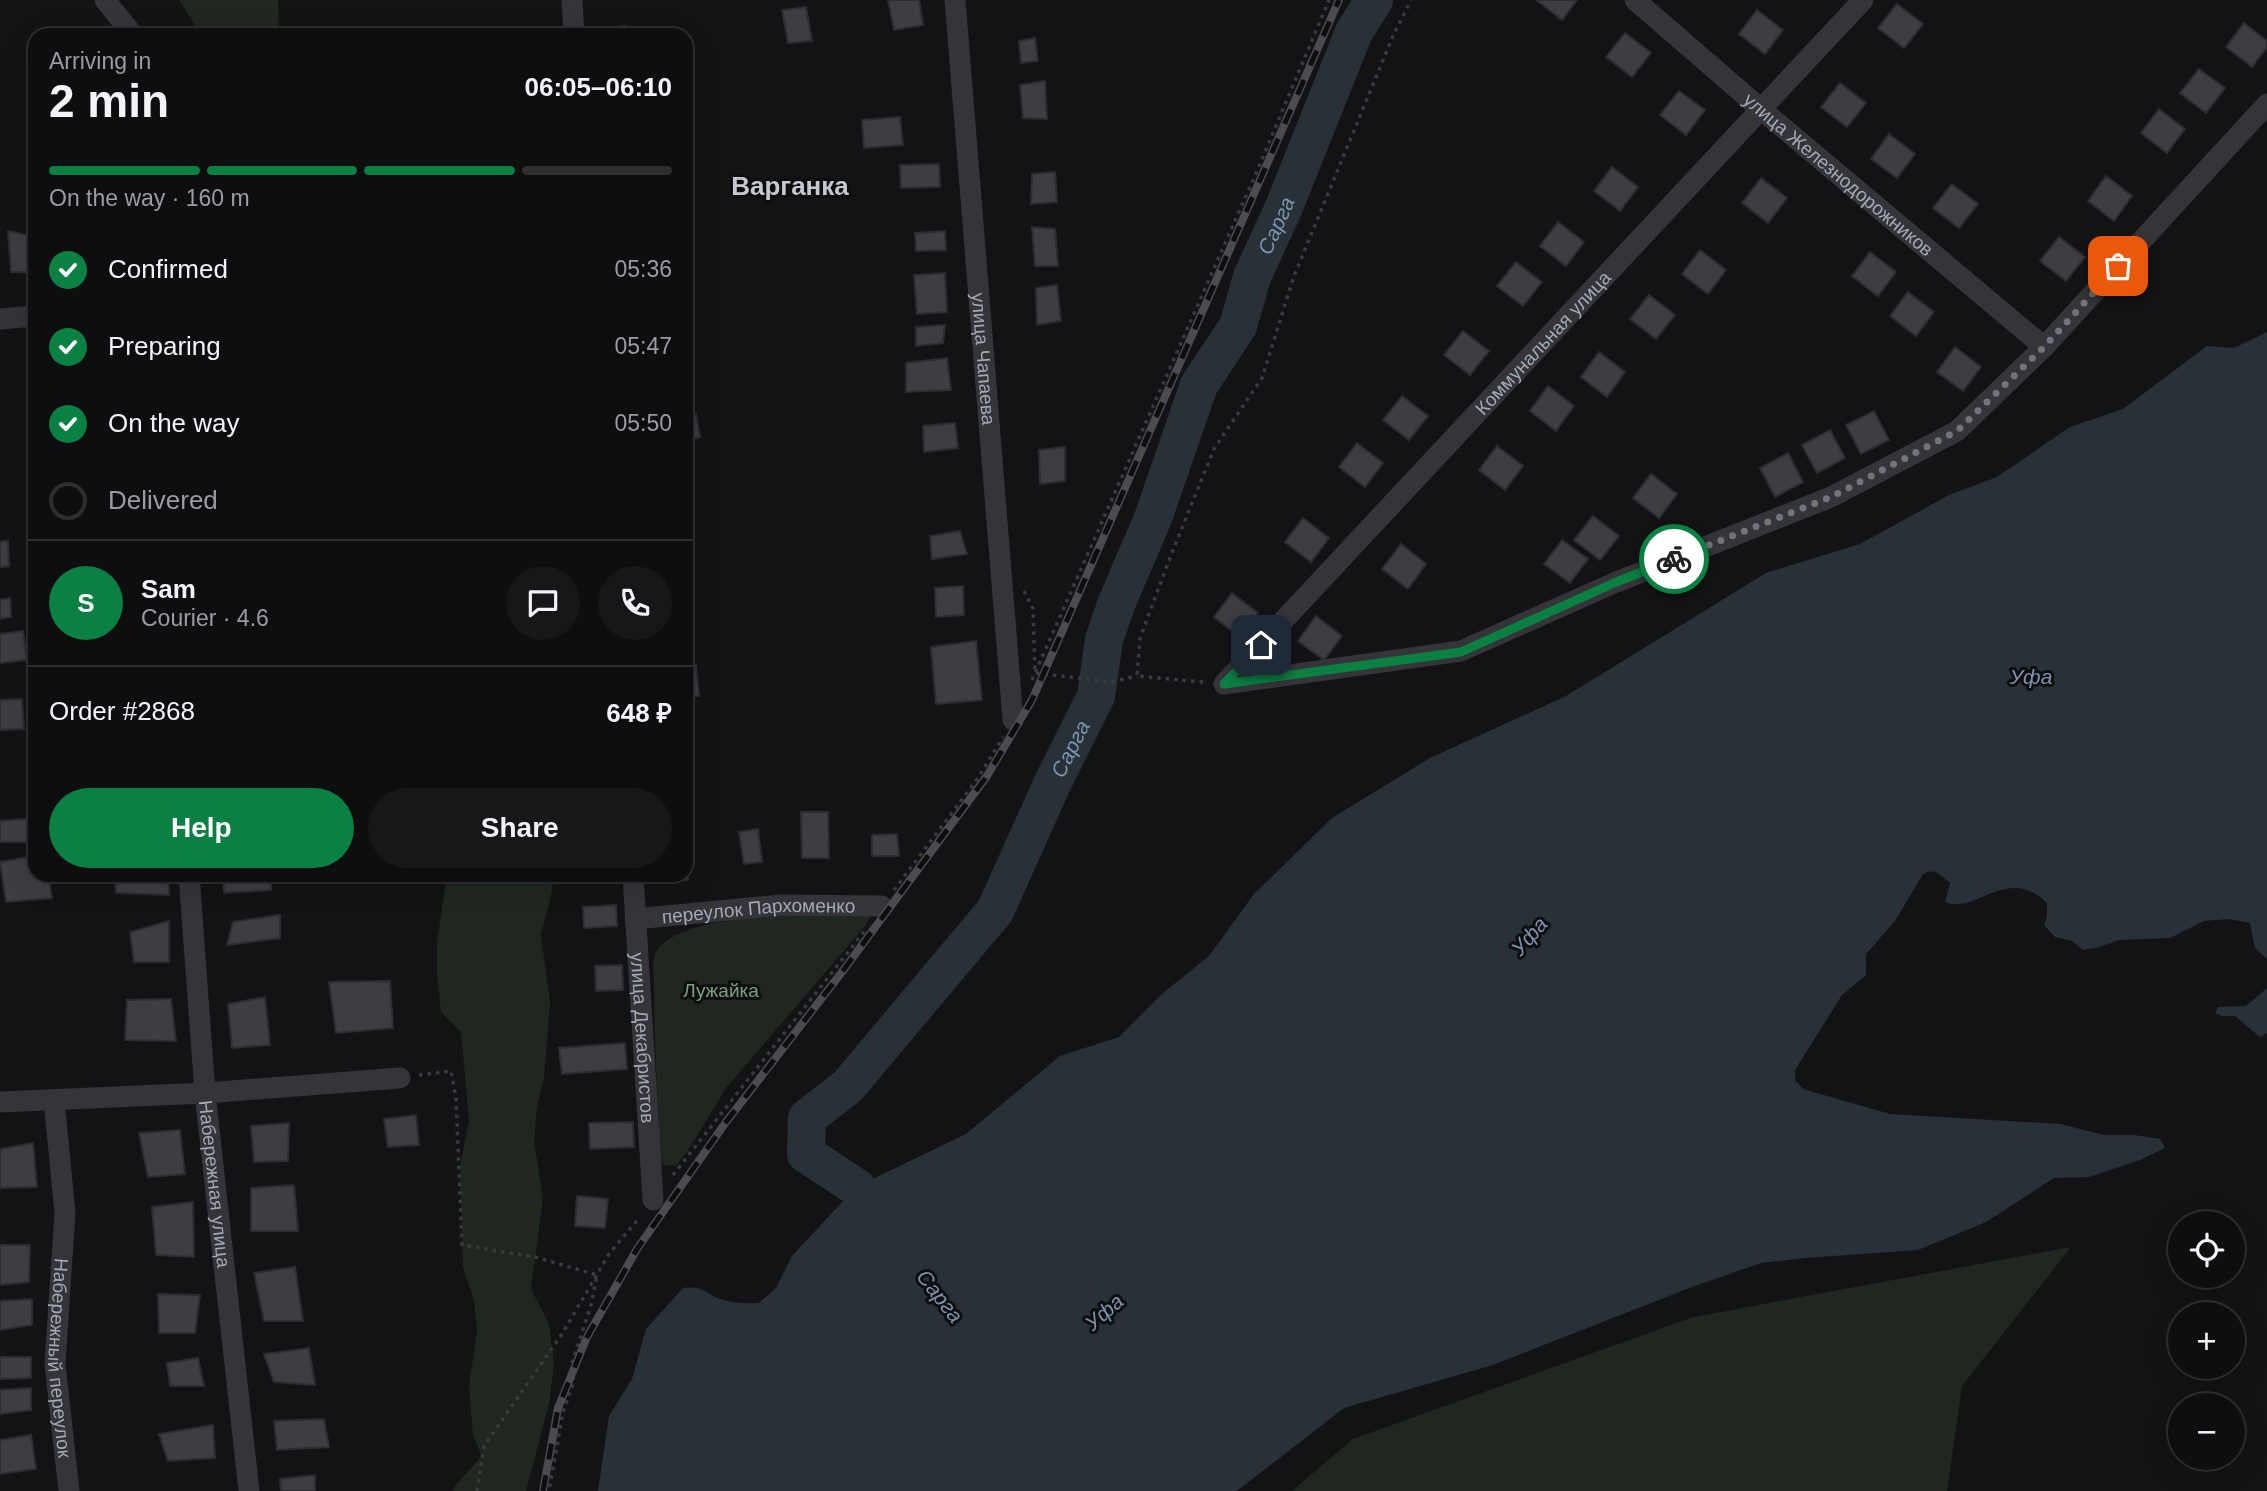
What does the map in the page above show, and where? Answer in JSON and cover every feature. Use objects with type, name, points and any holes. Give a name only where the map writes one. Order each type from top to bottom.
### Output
[{"type":"street","points":[[105,0],[127,28]]},
{"type":"street","name":"улица Чапаева","points":[[955,0],[1013,720]]},
{"type":"street","name":"улица Железнодорожников","points":[[1635,0],[2044,347]]},
{"type":"street","name":"Коммунальная улица","points":[[1224,684],[1863,0]]},
{"type":"street","points":[[574,28],[576,1]]},
{"type":"street","points":[[1224,684],[1461,652],[1614,583],[1831,497],[1957,431],[2044,347],[2267,104]]},
{"type":"street","points":[[0,319],[28,317]]},
{"type":"street","name":"Набережная улица","points":[[190,882],[205,1093],[249,1491]]},
{"type":"street","name":"улица Декабристов","points":[[633,882],[653,1200]]},
{"type":"street","name":"переулок Пархоменко","points":[[635,919],[781,905],[881,906]]},
{"type":"street","points":[[0,1102],[205,1093],[400,1078]]},
{"type":"street","name":"Набережный переулок","points":[[54,1100],[65,1213],[55,1364],[69,1491]]},
{"type":"path","points":[[1030,685],[1246,196],[1329,0]]},
{"type":"path","points":[[1137,676],[1140,638],[1214,449],[1262,378],[1294,276],[1410,0]]},
{"type":"path","points":[[1022,585],[1033,609],[1035,673]]},
{"type":"path","points":[[1035,673],[1112,682],[1137,676],[1224,684]]},
{"type":"path","points":[[477,1491],[484,1446],[562,1334],[609,1254],[868,928],[881,906],[978,778],[1013,720]]},
{"type":"path","points":[[400,1078],[450,1071],[456,1098],[462,1245],[535,1257],[597,1275]]},
{"type":"path","points":[[549,1491],[563,1412],[574,1381],[570,1366],[591,1305],[597,1275]]},
{"type":"green space","points":[[179,0],[278,0],[279,28],[197,28]]},
{"type":"green space","points":[[446,882],[553,882],[541,935],[550,1003],[544,1078],[537,1107],[534,1141],[543,1197],[531,1289],[549,1324],[554,1365],[549,1404],[526,1491],[453,1491],[482,1456],[473,1436],[469,1386],[477,1331],[474,1300],[463,1268],[460,1167],[469,1120],[461,1032],[441,1012],[437,942]]},
{"type":"green space","name":"Лужайка","points":[[867,911],[870,917],[866,925],[726,1088],[676,1166],[665,1165],[660,1161],[653,967],[656,952],[669,939],[692,929],[721,922],[787,914]]},
{"type":"green space","points":[[2071,1247],[1962,1386],[1947,1491],[1292,1491],[1353,1439],[1693,1317]]},
{"type":"water","name":"Уфа","points":[[2267,332],[2267,959],[2255,948],[2250,923],[2229,919],[2204,921],[2170,938],[2119,940],[2083,950],[2072,941],[2055,937],[2044,925],[2047,903],[2032,892],[2019,888],[2005,889],[1968,902],[1945,902],[1950,883],[1931,871],[1923,874],[1895,921],[1866,954],[1866,975],[1842,995],[1795,1070],[1795,1080],[1803,1089],[1890,1114],[2061,1124],[2103,1135],[2134,1135],[2160,1139],[2165,1148],[2140,1160],[2089,1177],[2054,1178],[1986,1222],[1918,1250],[1761,1263],[1692,1287],[1493,1365],[1344,1408],[1237,1491],[598,1491],[609,1416],[632,1379],[646,1329],[683,1288],[700,1289],[730,1301],[759,1303],[776,1288],[792,1256],[856,1187],[966,1134],[1060,1056],[1119,1037],[1163,993],[1209,956],[1254,894],[1332,818],[1430,758],[1566,696],[1766,573],[1860,544],[1949,495],[1997,477],[2070,427],[2123,409],[2207,346],[2234,348]]},
{"type":"water","points":[[2267,988],[2267,1033],[2260,1037],[2235,1016],[2215,1013],[2218,1007],[2246,1006]]},
{"type":"building","points":[[888,0],[919,0],[923,25],[894,30]]},
{"type":"building","points":[[1536,0],[1577,0],[1562,20]]},
{"type":"building","points":[[1897,4],[1923,24],[1904,48],[1878,28]]},
{"type":"building","points":[[806,7],[812,41],[788,43],[782,10]]},
{"type":"building","points":[[1757,10],[1783,30],[1765,54],[1739,34]]},
{"type":"building","points":[[2244,23],[2267,41],[2267,47],[2252,67],[2226,47]]},
{"type":"building","points":[[1625,33],[1651,53],[1632,77],[1606,57]]},
{"type":"building","points":[[1035,38],[1038,61],[1021,63],[1019,41]]},
{"type":"building","points":[[2199,69],[2225,88],[2206,113],[2180,93]]},
{"type":"building","points":[[1045,81],[1047,119],[1023,118],[1020,85]]},
{"type":"building","points":[[1840,83],[1866,103],[1847,127],[1821,107]]},
{"type":"building","points":[[1679,91],[1705,110],[1686,135],[1660,115]]},
{"type":"building","points":[[2159,109],[2185,129],[2167,153],[2141,133]]},
{"type":"building","points":[[900,117],[903,145],[864,148],[862,120]]},
{"type":"building","points":[[1889,134],[1915,154],[1897,178],[1871,159]]},
{"type":"building","points":[[939,164],[940,187],[901,188],[900,165]]},
{"type":"building","points":[[1612,167],[1638,187],[1620,211],[1594,191]]},
{"type":"building","points":[[1055,172],[1057,202],[1031,204],[1032,174]]},
{"type":"building","points":[[2106,176],[2132,196],[2114,221],[2088,201]]},
{"type":"building","points":[[1761,178],[1787,198],[1768,223],[1742,203]]},
{"type":"building","points":[[1952,184],[1978,204],[1959,228],[1933,208]]},
{"type":"building","points":[[1558,222],[1584,242],[1566,266],[1540,246]]},
{"type":"building","points":[[1032,227],[1055,229],[1058,266],[1035,266]]},
{"type":"building","points":[[8,231],[28,235],[28,272],[11,272]]},
{"type":"building","points":[[945,231],[946,250],[916,251],[915,233]]},
{"type":"building","points":[[2059,237],[2085,257],[2066,281],[2040,261]]},
{"type":"building","points":[[1700,250],[1726,270],[1708,294],[1682,274]]},
{"type":"building","points":[[1870,252],[1896,272],[1878,296],[1852,276]]},
{"type":"building","points":[[1516,262],[1542,282],[1523,306],[1497,286]]},
{"type":"building","points":[[945,273],[947,312],[917,314],[914,275]]},
{"type":"building","points":[[1057,285],[1061,321],[1037,325],[1036,288]]},
{"type":"building","points":[[1908,292],[1934,312],[1916,336],[1890,316]]},
{"type":"building","points":[[1649,295],[1675,315],[1656,339],[1630,319]]},
{"type":"building","points":[[945,325],[943,343],[916,346],[916,327]]},
{"type":"building","points":[[1463,331],[1489,351],[1470,375],[1444,355]]},
{"type":"building","points":[[1955,347],[1981,367],[1963,391],[1937,372]]},
{"type":"building","points":[[1599,352],[1625,372],[1607,397],[1581,377]]},
{"type":"building","points":[[947,358],[951,390],[906,392],[906,363]]},
{"type":"building","points":[[1548,386],[1574,406],[1556,431],[1530,411]]},
{"type":"building","points":[[1402,396],[1428,416],[1409,440],[1383,420]]},
{"type":"building","points":[[1874,411],[1889,440],[1861,454],[1846,425]]},
{"type":"building","points":[[696,414],[700,437],[693,438],[693,415]]},
{"type":"building","points":[[955,423],[958,448],[924,452],[923,426]]},
{"type":"building","points":[[1830,430],[1845,458],[1817,473],[1802,445]]},
{"type":"building","points":[[1357,443],[1383,463],[1365,487],[1339,467]]},
{"type":"building","points":[[1497,446],[1523,466],[1505,490],[1479,470]]},
{"type":"building","points":[[1065,447],[1065,481],[1040,484],[1039,450]]},
{"type":"building","points":[[1788,453],[1803,482],[1775,497],[1760,468]]},
{"type":"building","points":[[1651,474],[1677,494],[1659,518],[1633,498]]},
{"type":"building","points":[[1593,516],[1619,536],[1600,560],[1574,540]]},
{"type":"building","points":[[1303,518],[1329,538],[1311,562],[1285,542]]},
{"type":"building","points":[[960,531],[967,554],[932,559],[930,536]]},
{"type":"building","points":[[1562,540],[1588,559],[1570,583],[1544,564]]},
{"type":"building","points":[[8,541],[9,566],[0,567],[0,542]]},
{"type":"building","points":[[1401,544],[1426,564],[1408,589],[1382,569]]},
{"type":"building","points":[[963,586],[964,615],[936,617],[935,588]]},
{"type":"building","points":[[1232,593],[1258,613],[1240,637],[1214,617]]},
{"type":"building","points":[[10,598],[11,617],[0,619],[0,600]]},
{"type":"building","points":[[1316,616],[1342,636],[1324,660],[1298,641]]},
{"type":"building","points":[[23,631],[27,660],[0,663],[0,634]]},
{"type":"building","points":[[976,641],[982,700],[936,704],[931,647]]},
{"type":"building","points":[[693,665],[696,665],[699,696],[693,696]]},
{"type":"building","points":[[22,699],[24,729],[0,730],[0,700]]},
{"type":"building","points":[[801,812],[828,812],[829,858],[802,858]]},
{"type":"building","points":[[28,819],[28,842],[0,842],[0,821]]},
{"type":"building","points":[[758,829],[762,862],[744,864],[739,832]]},
{"type":"building","points":[[897,834],[899,856],[872,856],[872,835]]},
{"type":"building","points":[[28,857],[28,882],[49,882],[52,898],[6,902],[0,862]]},
{"type":"building","points":[[115,882],[168,882],[169,895],[116,893]]},
{"type":"building","points":[[223,882],[271,882],[271,890],[224,893]]},
{"type":"building","points":[[616,905],[617,926],[584,928],[583,907]]},
{"type":"building","points":[[280,915],[280,938],[227,945],[233,922]]},
{"type":"building","points":[[169,921],[169,962],[134,962],[130,932]]},
{"type":"building","points":[[622,965],[623,990],[596,991],[595,966]]},
{"type":"building","points":[[390,981],[393,1028],[336,1033],[329,982]]},
{"type":"building","points":[[265,997],[270,1045],[232,1048],[228,1004]]},
{"type":"building","points":[[171,999],[176,1041],[125,1040],[127,1000]]},
{"type":"building","points":[[625,1043],[627,1069],[562,1074],[559,1048]]},
{"type":"building","points":[[416,1115],[419,1145],[388,1147],[384,1119]]},
{"type":"building","points":[[633,1122],[634,1147],[590,1149],[589,1123]]},
{"type":"building","points":[[289,1123],[288,1161],[254,1162],[251,1126]]},
{"type":"building","points":[[180,1130],[185,1174],[148,1177],[139,1133]]},
{"type":"building","points":[[33,1143],[37,1187],[0,1188],[0,1149]]},
{"type":"building","points":[[294,1185],[298,1231],[251,1231],[251,1188]]},
{"type":"building","points":[[577,1196],[608,1199],[605,1228],[575,1226]]},
{"type":"building","points":[[193,1202],[194,1257],[156,1255],[152,1207]]},
{"type":"building","points":[[0,1245],[30,1245],[29,1282],[0,1285]]},
{"type":"building","points":[[295,1267],[303,1321],[264,1321],[254,1273]]},
{"type":"building","points":[[158,1294],[200,1295],[195,1333],[159,1333]]},
{"type":"building","points":[[32,1299],[32,1325],[0,1330],[0,1301]]},
{"type":"building","points":[[309,1348],[315,1385],[274,1382],[264,1354]]},
{"type":"building","points":[[0,1357],[31,1357],[31,1378],[0,1379]]},
{"type":"building","points":[[198,1358],[204,1386],[170,1386],[167,1363]]},
{"type":"building","points":[[31,1388],[31,1410],[0,1414],[0,1390]]},
{"type":"building","points":[[324,1419],[329,1447],[277,1450],[274,1421]]},
{"type":"building","points":[[213,1425],[215,1458],[168,1461],[159,1434]]},
{"type":"building","points":[[31,1435],[36,1469],[0,1474],[0,1440]]},
{"type":"building","points":[[315,1475],[315,1491],[281,1491],[280,1479]]},
{"type":"waterway","name":"Сарга","points":[[887,1227],[856,1187],[806,1154],[807,1118],[848,1086],[995,911],[1053,782],[1096,696],[1104,640],[1153,518],[1199,385],[1238,326],[1252,277],[1284,207],[1354,32],[1374,0]]},
{"type":"railway","points":[[543,1491],[558,1408],[587,1337],[637,1249],[726,1122],[842,972],[987,776],[1032,700],[1339,0]]},
{"type":"way so far","points":[[1674,559],[1831,497],[1957,431],[2044,347],[2118,266]]},
{"type":"district","name":"Варганка","points":[[790,186]]},
{"type":"route","points":[[1261,645],[1224,684],[1461,652],[1674,559]]}]
